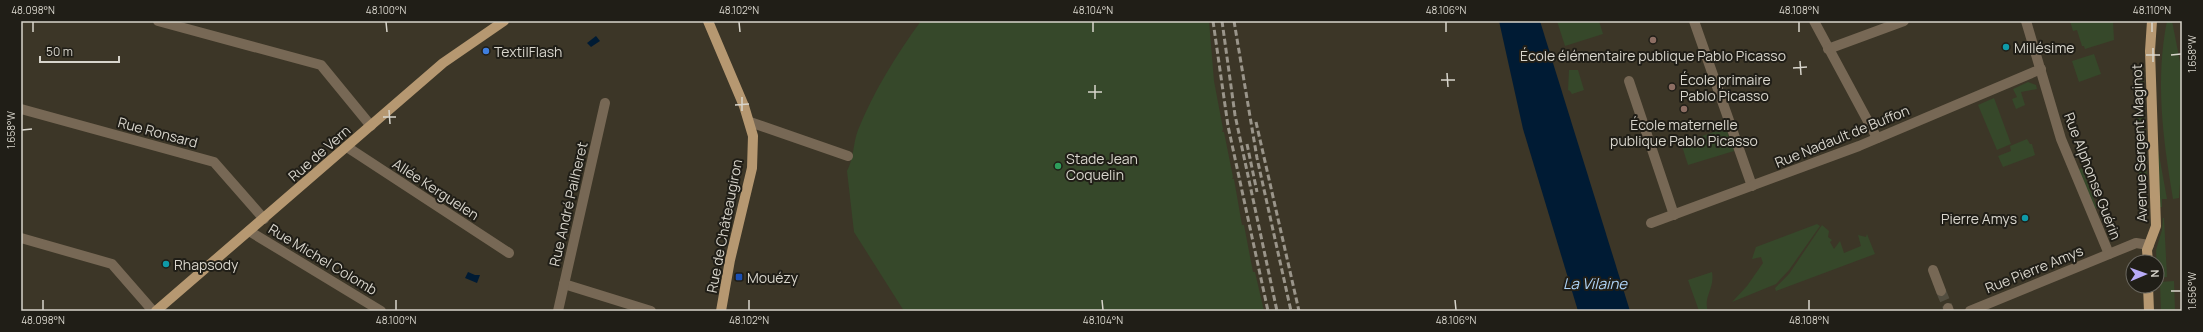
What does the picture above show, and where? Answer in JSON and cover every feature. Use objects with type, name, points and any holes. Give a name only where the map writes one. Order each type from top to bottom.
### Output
[{"type":"main road","name":"Rue de Vern","points":[[156,311],[443,64],[504,21]]},
{"type":"main road","name":"Rue de Châteaugiron","points":[[708,21],[750,122],[752,136],[752,168],[730,260],[721,311]]},
{"type":"main road","name":"Avenue Sergent Maginot","points":[[2148,254],[2149,245],[2156,226],[2150,51],[2152,21]]},
{"type":"main road","points":[[2148,294],[2149,311]]},
{"type":"street","points":[[158,21],[321,65],[371,126]]},
{"type":"street","points":[[1694,21],[1752,186]]},
{"type":"street","points":[[1814,21],[1877,138]]},
{"type":"street","points":[[1828,49],[1904,21]]},
{"type":"street","name":"Rue Alphonse Guérin","points":[[2026,21],[2067,156],[2109,254],[2136,243],[2149,245]]},
{"type":"street","name":"Rue Nadault de Buffon","points":[[1651,223],[1877,138],[2041,69]]},
{"type":"street","points":[[1629,81],[1674,215]]},
{"type":"street","name":"Rue André Pailheret","points":[[558,311],[606,103]]},
{"type":"street","name":"Rue Ronsard","points":[[21,109],[214,162],[264,219]]},
{"type":"street","points":[[750,122],[848,156]]},
{"type":"street","name":"Allée Kerguelen","points":[[347,147],[509,254]]},
{"type":"street","name":"Rue Michel Colomb","points":[[249,231],[382,311]]},
{"type":"street","points":[[21,238],[112,264],[152,311]]},
{"type":"street","name":"Rue Pierre Amys","points":[[1970,311],[2109,254]]},
{"type":"street","points":[[1933,270],[1941,291]]},
{"type":"street","points":[[564,284],[651,311]]},
{"type":"green space","name":"Stade Jean Coquelin","points":[[921,21],[1209,21],[1214,81],[1223,129],[1222,132],[1224,132],[1242,225],[1244,225],[1253,272],[1255,272],[1264,311],[904,311],[854,232],[847,171],[851,161],[858,130],[871,101],[894,60]]},
{"type":"green space","points":[[1557,21],[1599,21],[1603,34],[1565,46]]},
{"type":"green space","points":[[2070,21],[2113,21],[2114,40],[2085,49],[2084,46],[2082,46],[2077,30],[2073,31]]},
{"type":"green space","points":[[2167,21],[2172,21],[2181,67],[2182,155],[2179,198],[2173,199],[2166,155],[2161,88],[2161,65]]},
{"type":"green space","points":[[2094,54],[2101,74],[2079,82],[2072,61]]},
{"type":"green space","points":[[2143,69],[2146,149],[2144,149],[2144,155],[2146,155],[2147,176],[2139,176],[2137,116],[2140,116],[2139,111],[2136,111],[2135,70]]},
{"type":"green space","points":[[1569,70],[1578,70],[1584,90],[1572,94],[1568,90]]},
{"type":"green space","points":[[2028,82],[2036,85],[2037,89],[2021,92],[2025,105],[2016,109],[2012,99],[2017,97],[2013,89]]},
{"type":"green space","points":[[1994,98],[2011,144],[1997,150],[1978,105]]},
{"type":"green space","points":[[1726,128],[1734,151],[1688,165],[1681,143]]},
{"type":"green space","points":[[2027,139],[2030,144],[2032,144],[2035,155],[2003,167],[1998,156],[2011,151],[2010,146]]},
{"type":"green space","points":[[2158,149],[2167,199],[2162,199],[2162,207],[2159,207]]},
{"type":"green space","points":[[2082,168],[2097,208],[2093,209],[2077,170]]},
{"type":"green space","points":[[2164,218],[2167,277],[2165,277],[2165,254],[2156,254]]},
{"type":"green space","points":[[1817,224],[1820,226],[1789,270],[1776,284],[1732,302],[1747,286],[1763,263],[1761,257],[1752,259],[1756,247]]},
{"type":"green space","points":[[1822,225],[1829,231],[1828,237],[1832,240],[1830,242],[1834,249],[1840,241],[1844,253],[1861,246],[1858,235],[1866,237],[1867,234],[1875,254],[1776,291],[1775,288],[1789,274]]},
{"type":"green space","points":[[1712,272],[1712,283],[1707,301],[1708,311],[1699,311],[1688,280]]},
{"type":"green space","points":[[2174,281],[2175,311],[2161,311],[2160,294],[2165,294],[2165,282]]},
{"type":"water","name":"La Vilaine","points":[[1499,21],[1540,21],[1630,311],[1578,311],[1523,129]]},
{"type":"water","points":[[596,36],[600,41],[591,47],[587,43]]},
{"type":"water","points":[[468,272],[475,275],[480,275],[477,283],[465,278]]},
{"type":"tunnel","points":[[1941,291],[1948,308]]},
{"type":"railway","points":[[1213,21],[1228,126],[1268,311]]},
{"type":"railway","points":[[1222,21],[1235,115],[1277,311]]},
{"type":"railway","points":[[1234,21],[1257,158],[1291,311]]},
{"type":"railway","points":[[1256,122],[1299,311]]},
{"type":"railway","points":[[1247,144],[1257,192]]},
{"type":"place","name":"École élémentaire publique Pablo Picasso","points":[[1653,40]]},
{"type":"place","name":"Millésime","points":[[2006,47]]},
{"type":"place","name":"TextilFlash","points":[[486,51]]},
{"type":"place","name":"École primaire Pablo Picasso","points":[[1672,87]]},
{"type":"place","name":"École maternelle publique Pablo Picasso","points":[[1684,109]]},
{"type":"place","name":"Stade Jean Coquelin","points":[[1058,166]]},
{"type":"place","name":"Pierre Amys","points":[[2025,218]]},
{"type":"place","name":"Rhapsody","points":[[166,264]]},
{"type":"place","name":"Mouézy","points":[[739,277]]}]
